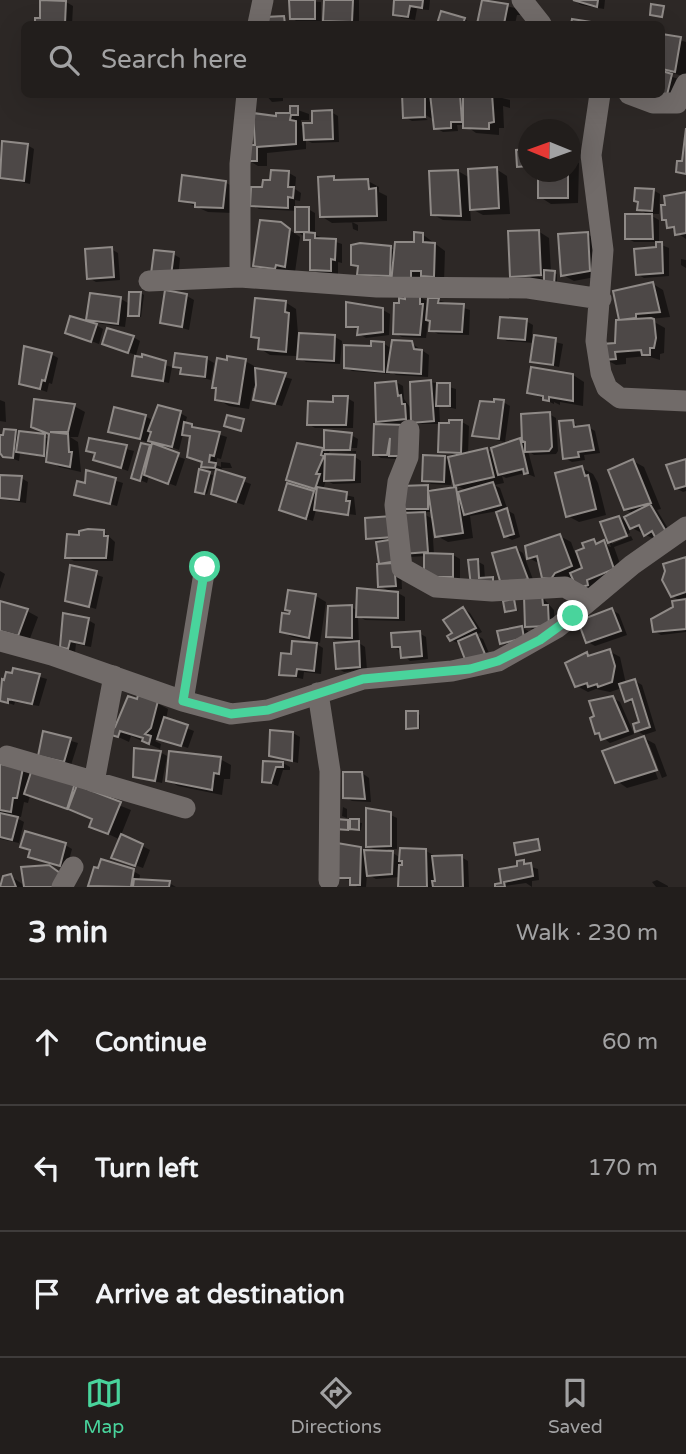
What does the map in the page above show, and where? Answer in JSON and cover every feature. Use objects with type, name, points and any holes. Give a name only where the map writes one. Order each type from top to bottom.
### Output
[{"type":"street","points":[[259,21],[263,0]]},
{"type":"street","points":[[522,0],[539,21]]},
{"type":"street","points":[[640,98],[653,103],[677,103],[686,84]]},
{"type":"street","points":[[240,277],[240,164],[247,98]]},
{"type":"street","points":[[599,98],[591,155],[603,250],[596,341],[601,373],[607,388],[620,398],[686,401]]},
{"type":"street","points":[[149,281],[240,277],[377,287],[528,288],[601,299]]},
{"type":"street","points":[[409,430],[408,457],[398,482],[395,505],[401,568],[436,587],[492,591],[565,587],[588,600]]},
{"type":"street","points":[[0,641],[231,714],[268,710],[363,679],[453,671],[498,661],[549,634],[588,600],[686,527]]},
{"type":"street","points":[[183,701],[205,567]]},
{"type":"street","points":[[94,782],[114,676]]},
{"type":"street","points":[[318,693],[330,771],[329,880]]},
{"type":"street","points":[[7,756],[185,808]]},
{"type":"street","points":[[62,887],[73,867]]},
{"type":"building","points":[[40,0],[66,1],[65,21],[35,21],[35,18],[40,18]]},
{"type":"building","points":[[289,0],[315,0],[315,19],[290,19]]},
{"type":"building","points":[[324,0],[353,0],[352,21],[323,21]]},
{"type":"building","points":[[394,0],[423,0],[422,8],[410,6],[408,17],[393,15]]},
{"type":"building","points":[[482,0],[508,4],[505,21],[478,21]]},
{"type":"building","points":[[573,0],[598,0],[597,7]]},
{"type":"building","points":[[651,4],[664,6],[662,17],[650,15]]},
{"type":"building","points":[[441,11],[465,18],[464,21],[438,21]]},
{"type":"building","points":[[284,16],[285,21],[265,21],[265,17]]},
{"type":"building","points":[[665,34],[681,37],[675,72],[665,70]]},
{"type":"building","points":[[665,72],[672,74],[665,95]]},
{"type":"building","points":[[402,98],[425,98],[425,117],[403,118]]},
{"type":"building","points":[[430,98],[460,98],[462,122],[451,122],[451,128],[434,129]]},
{"type":"building","points":[[463,98],[492,98],[494,122],[489,123],[489,129],[463,128]]},
{"type":"building","points":[[290,106],[298,106],[298,115],[291,115],[290,120],[296,121],[296,144],[257,147],[257,161],[246,161],[246,145],[255,145],[253,113],[276,116],[276,113],[290,113]]},
{"type":"building","points":[[332,110],[333,139],[304,140],[303,123],[312,123],[312,111]]},
{"type":"building","points":[[686,128],[686,174],[676,172],[677,161],[682,161]]},
{"type":"building","points":[[2,141],[28,144],[24,181],[0,178]]},
{"type":"building","points":[[497,167],[499,208],[470,210],[468,169]]},
{"type":"building","points":[[271,170],[289,171],[288,187],[294,187],[293,198],[288,197],[288,208],[250,206],[251,187],[262,187],[263,180],[270,180]]},
{"type":"building","points":[[458,170],[461,216],[431,215],[429,171]]},
{"type":"building","points":[[182,175],[226,181],[223,208],[195,207],[195,203],[179,201]]},
{"type":"building","points":[[334,176],[334,180],[368,179],[369,189],[376,188],[377,216],[320,217],[318,177]]},
{"type":"building","points":[[538,182],[568,182],[568,198],[538,198]]},
{"type":"building","points":[[635,188],[654,189],[652,211],[637,210],[638,202],[634,201]]},
{"type":"building","points":[[686,192],[686,233],[675,235],[674,227],[667,228],[666,220],[662,220],[661,205],[665,205],[664,196]]},
{"type":"building","points":[[295,207],[309,207],[309,232],[295,232]]},
{"type":"building","points":[[625,214],[652,214],[653,239],[625,239]]},
{"type":"building","points":[[260,220],[281,222],[290,229],[285,267],[276,265],[275,269],[253,266]]},
{"type":"building","points":[[539,230],[541,275],[510,277],[508,231]]},
{"type":"building","points":[[304,232],[315,233],[315,238],[336,239],[335,260],[331,259],[331,271],[310,270],[310,240],[304,240]]},
{"type":"building","points":[[414,232],[423,233],[423,242],[435,243],[434,277],[421,276],[421,271],[411,271],[411,284],[391,284],[395,242],[414,242]]},
{"type":"building","points":[[588,232],[590,271],[561,276],[558,234]]},
{"type":"building","points":[[656,242],[662,242],[663,273],[636,275],[634,249],[656,247]]},
{"type":"building","points":[[360,243],[391,246],[390,276],[357,275],[358,266],[351,265],[351,245]]},
{"type":"building","points":[[112,247],[114,277],[87,279],[85,249]]},
{"type":"building","points":[[154,250],[174,252],[171,276],[151,274]]},
{"type":"building","points":[[544,270],[555,271],[554,285],[544,284]]},
{"type":"building","points":[[653,282],[660,312],[636,314],[636,318],[619,320],[613,291]]},
{"type":"building","points":[[165,290],[187,294],[182,327],[160,323]]},
{"type":"building","points":[[129,292],[141,292],[139,316],[128,316]]},
{"type":"building","points":[[90,293],[121,297],[118,324],[86,320]]},
{"type":"building","points":[[405,294],[420,295],[420,304],[423,304],[420,335],[393,334],[394,303],[399,303],[399,298],[405,299]]},
{"type":"building","points":[[255,298],[286,301],[285,312],[289,313],[286,352],[258,349],[259,338],[251,337]]},
{"type":"building","points":[[428,298],[439,298],[438,303],[464,304],[462,332],[429,331],[430,321],[426,320]]},
{"type":"building","points":[[346,302],[383,308],[383,332],[357,335],[358,327],[346,327]]},
{"type":"building","points":[[70,316],[97,324],[91,342],[65,333]]},
{"type":"building","points":[[500,317],[527,319],[525,340],[498,338]]},
{"type":"building","points":[[654,319],[656,338],[654,348],[650,348],[650,355],[642,355],[641,350],[615,352],[616,359],[603,360],[602,344],[615,343],[616,320]]},
{"type":"building","points":[[107,328],[134,336],[128,353],[102,344]]},
{"type":"building","points":[[299,333],[335,335],[334,361],[297,359]]},
{"type":"building","points":[[534,335],[556,338],[553,365],[530,362]]},
{"type":"building","points":[[392,340],[412,341],[414,349],[422,350],[421,374],[387,372]]},
{"type":"building","points":[[371,341],[384,342],[384,372],[344,368],[344,345],[371,346]]},
{"type":"building","points":[[24,346],[52,353],[45,381],[42,380],[40,389],[19,384]]},
{"type":"building","points":[[175,353],[207,357],[205,377],[180,374],[181,368],[173,367]]},
{"type":"building","points":[[142,354],[166,361],[163,381],[132,376],[135,356],[142,357]]},
{"type":"building","points":[[227,356],[246,359],[239,404],[215,400],[216,388],[212,388],[217,358],[227,360]]},
{"type":"building","points":[[531,367],[573,374],[573,401],[549,397],[549,401],[543,400],[543,396],[527,393]]},
{"type":"building","points":[[255,368],[286,373],[275,404],[253,400]]},
{"type":"building","points":[[431,380],[434,421],[411,423],[410,382]]},
{"type":"building","points":[[396,381],[398,396],[401,395],[402,404],[405,404],[406,419],[376,422],[375,383]]},
{"type":"building","points":[[437,383],[450,383],[450,406],[436,406]]},
{"type":"building","points":[[333,396],[348,396],[346,425],[307,425],[308,401],[333,402]]},
{"type":"building","points":[[34,399],[75,404],[68,432],[50,432],[68,434],[69,452],[72,452],[70,467],[46,462],[49,434],[31,427]]},
{"type":"building","points":[[494,399],[504,400],[499,439],[472,436],[480,401],[494,402]]},
{"type":"building","points":[[158,405],[181,411],[172,447],[148,441],[151,432],[148,431]]},
{"type":"building","points":[[114,407],[146,415],[140,439],[108,432]]},
{"type":"building","points":[[550,412],[552,447],[549,451],[525,452],[521,414]]},
{"type":"building","points":[[227,415],[244,419],[241,431],[224,426]]},
{"type":"building","points":[[449,420],[462,420],[461,453],[438,452],[439,423],[449,423]]},
{"type":"building","points":[[573,420],[574,427],[589,425],[594,450],[578,452],[579,457],[563,459],[559,421]]},
{"type":"building","points":[[184,422],[192,424],[192,427],[220,432],[214,456],[210,455],[209,462],[216,463],[215,468],[201,467],[202,462],[187,457],[190,436],[182,435]]},
{"type":"building","points":[[374,424],[406,425],[405,456],[389,456],[390,438],[387,455],[373,455]]},
{"type":"building","points":[[4,429],[16,430],[13,458],[3,457],[0,453],[0,435],[3,435]]},
{"type":"building","points":[[324,430],[352,433],[350,450],[324,450]]},
{"type":"building","points":[[19,431],[45,434],[44,456],[16,452]]},
{"type":"building","points":[[89,438],[127,445],[121,468],[93,460],[95,453],[86,451]]},
{"type":"building","points":[[520,438],[528,473],[524,474],[523,469],[498,475],[491,448]]},
{"type":"building","points":[[141,443],[150,445],[140,481],[131,478]]},
{"type":"building","points":[[152,443],[179,453],[168,484],[144,475]]},
{"type":"building","points":[[297,443],[323,448],[321,455],[324,456],[316,474],[320,474],[315,489],[286,480]]},
{"type":"building","points":[[487,448],[494,477],[454,486],[448,457]]},
{"type":"building","points":[[325,454],[355,455],[354,480],[324,481]]},
{"type":"building","points":[[423,455],[445,456],[444,482],[422,481]]},
{"type":"building","points":[[633,459],[651,503],[624,510],[608,470]]},
{"type":"building","points":[[686,459],[686,486],[675,489],[666,465]]},
{"type":"building","points":[[582,466],[585,476],[588,475],[596,509],[566,517],[555,473]]},
{"type":"building","points":[[199,469],[210,472],[204,494],[195,492]]},
{"type":"building","points":[[216,469],[245,478],[236,502],[211,494]]},
{"type":"building","points":[[86,470],[116,478],[110,504],[74,495],[77,481],[85,483]]},
{"type":"building","points":[[0,475],[22,476],[19,500],[0,498]]},
{"type":"building","points":[[493,482],[501,505],[464,515],[458,492]]},
{"type":"building","points":[[287,483],[314,491],[306,519],[279,510]]},
{"type":"building","points":[[428,485],[428,509],[400,509],[401,486]]},
{"type":"building","points":[[317,487],[347,492],[346,501],[350,501],[348,515],[314,510]]},
{"type":"building","points":[[456,487],[463,533],[435,537],[428,491]]},
{"type":"building","points":[[650,504],[667,533],[656,539],[652,531],[644,536],[639,525],[630,529],[624,517]]},
{"type":"building","points":[[507,508],[514,534],[504,537],[496,512]]},
{"type":"building","points":[[425,512],[428,552],[402,554],[402,513]]},
{"type":"building","points":[[392,516],[394,537],[366,539],[365,518]]},
{"type":"building","points":[[619,516],[627,536],[608,543],[600,522]]},
{"type":"building","points":[[104,530],[104,536],[108,536],[106,558],[65,558],[67,534],[79,535],[79,531]]},
{"type":"building","points":[[560,534],[572,566],[555,573],[551,579],[542,578],[537,556],[527,559],[525,546]]},
{"type":"building","points":[[395,539],[397,561],[379,564],[376,542]]},
{"type":"building","points":[[594,539],[596,544],[604,540],[614,569],[587,580],[588,585],[577,589],[570,573],[582,568],[576,551],[584,548],[582,543]]},
{"type":"building","points":[[516,547],[528,579],[502,588],[492,553]]},
{"type":"building","points":[[424,553],[453,554],[453,577],[424,577]]},
{"type":"building","points":[[686,557],[686,592],[671,597],[662,580],[665,571],[663,564]]},
{"type":"building","points":[[478,559],[479,578],[493,577],[493,584],[471,586],[468,560]]},
{"type":"building","points":[[394,563],[396,586],[378,587],[377,564]]},
{"type":"building","points":[[70,565],[97,571],[89,607],[65,601]]},
{"type":"building","points":[[357,588],[398,592],[398,618],[356,617]]},
{"type":"building","points":[[288,590],[316,594],[309,638],[280,632],[282,613],[289,614],[290,611],[285,610]]},
{"type":"building","points":[[542,595],[543,605],[548,605],[549,626],[525,627],[524,596]]},
{"type":"building","points":[[514,599],[516,610],[505,612],[503,601]]},
{"type":"building","points":[[686,599],[686,629],[653,632],[651,619],[673,607],[672,601]]},
{"type":"building","points":[[0,601],[28,609],[18,636],[0,631]]},
{"type":"building","points":[[352,605],[352,638],[326,637],[328,606]]},
{"type":"building","points":[[463,607],[476,628],[450,641],[447,636],[452,633],[443,620]]},
{"type":"building","points":[[612,608],[621,631],[586,643],[578,621]]},
{"type":"building","points":[[63,613],[89,618],[84,644],[70,641],[68,649],[60,647]]},
{"type":"building","points":[[522,626],[524,638],[500,644],[497,631]]},
{"type":"building","points":[[420,631],[422,656],[401,658],[400,647],[392,647],[391,633]]},
{"type":"building","points":[[476,633],[485,654],[466,662],[458,641]]},
{"type":"building","points":[[292,641],[317,643],[314,671],[297,669],[296,676],[279,675],[281,653],[291,654]]},
{"type":"building","points":[[359,641],[360,667],[336,669],[334,643]]},
{"type":"building","points":[[610,649],[615,666],[612,682],[598,687],[597,684],[588,687],[587,683],[575,687],[565,663],[587,652],[588,656]]},
{"type":"building","points":[[13,668],[40,674],[32,704],[8,699],[8,703],[0,701],[2,679],[4,680],[6,672],[12,673]]},
{"type":"building","points":[[635,679],[650,727],[635,732],[633,724],[639,722],[632,699],[625,702],[619,684]]},
{"type":"building","points":[[138,695],[158,701],[151,728],[145,734],[151,736],[149,744],[142,741],[143,738],[120,731],[118,737],[108,734],[115,727],[128,696],[137,699]]},
{"type":"building","points":[[613,696],[628,731],[601,740],[599,733],[595,734],[590,718],[594,716],[589,701]]},
{"type":"building","points":[[406,711],[418,711],[418,728],[406,729]]},
{"type":"building","points":[[164,717],[188,725],[181,746],[157,739]]},
{"type":"building","points":[[270,730],[293,732],[292,761],[269,756]]},
{"type":"building","points":[[43,731],[71,738],[64,762],[38,756]]},
{"type":"building","points":[[644,736],[657,770],[615,783],[602,751]]},
{"type":"building","points":[[134,748],[161,751],[155,781],[133,777]]},
{"type":"building","points":[[169,751],[221,757],[219,774],[214,773],[212,790],[166,781]]},
{"type":"building","points":[[263,761],[283,762],[283,767],[276,767],[271,783],[262,782]]},
{"type":"building","points":[[0,764],[23,768],[17,798],[13,798],[11,812],[0,810]]},
{"type":"building","points":[[32,769],[75,783],[67,809],[24,794]]},
{"type":"building","points":[[343,772],[362,772],[365,799],[343,798]]},
{"type":"building","points":[[77,785],[121,802],[108,834],[89,827],[92,819],[68,809]]},
{"type":"building","points":[[366,808],[391,812],[391,846],[366,847]]},
{"type":"building","points":[[0,813],[18,817],[12,840],[0,837]]},
{"type":"building","points":[[336,819],[348,820],[348,830],[335,829]]},
{"type":"building","points":[[350,819],[359,819],[359,830],[350,829]]},
{"type":"building","points":[[25,831],[66,843],[60,866],[28,857],[30,850],[20,847]]},
{"type":"building","points":[[121,834],[143,844],[135,866],[111,858]]},
{"type":"building","points":[[538,839],[540,850],[516,855],[514,843]]},
{"type":"building","points":[[337,843],[361,847],[360,885],[350,885],[350,878],[335,878]]},
{"type":"building","points":[[400,848],[426,849],[427,887],[398,887],[399,865],[402,865],[402,861],[399,861]]},
{"type":"building","points":[[364,850],[393,851],[392,874],[367,876]]},
{"type":"building","points":[[462,855],[463,887],[433,887],[432,881],[435,881],[432,856]]},
{"type":"building","points":[[101,859],[134,869],[131,887],[88,886],[94,867],[98,868]]},
{"type":"building","points":[[524,860],[524,864],[531,863],[533,876],[504,882],[505,887],[495,887],[495,884],[501,883],[499,869],[517,866],[517,861]]},
{"type":"building","points":[[49,865],[60,873],[60,887],[24,887],[21,867]]},
{"type":"building","points":[[11,874],[16,887],[0,887],[3,876]]},
{"type":"building","points":[[134,879],[170,881],[169,887],[133,887]]},
{"type":"route","points":[[205,567],[183,701],[231,714],[268,710],[363,679],[470,669],[498,661],[540,640],[573,616]]}]
